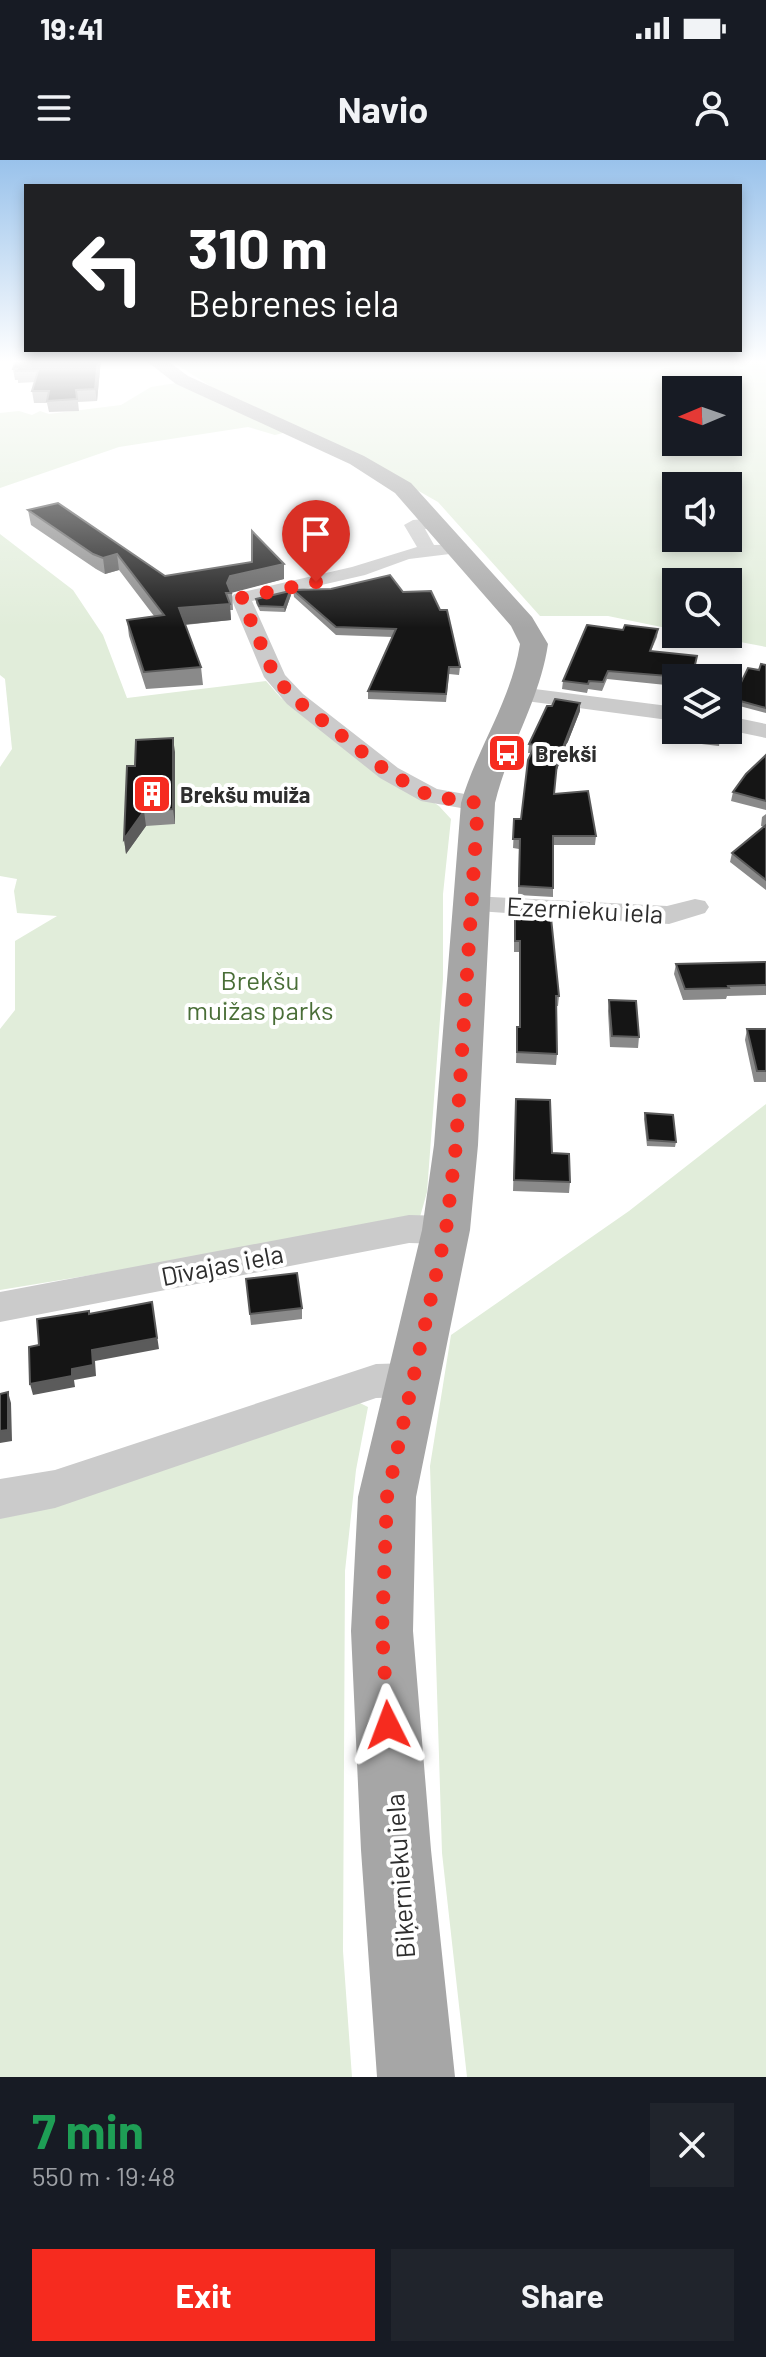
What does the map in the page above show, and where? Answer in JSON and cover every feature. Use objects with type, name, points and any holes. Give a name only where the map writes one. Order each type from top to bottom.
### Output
[{"type":"main road","name":"Biķernieku iela","points":[[332,448],[403,488],[441,540],[530,633],[533,653],[483,780],[478,803],[456,1145],[446,1230],[387,1497],[382,1631],[396,1850],[416,2077]]},
{"type":"street","points":[[441,540],[294,588],[241,598],[275,677],[295,699],[389,773],[430,796],[478,803]]},
{"type":"street","points":[[519,694],[662,712]]},
{"type":"street","points":[[742,726],[766,731]]},
{"type":"street","name":"Ezernieku iela","points":[[473,904],[669,915],[695,907]]},
{"type":"street","name":"Dīvajas iela","points":[[0,1307],[409,1229],[446,1230]]},
{"type":"street","points":[[0,1499],[55,1489],[376,1381],[411,1380]]},
{"type":"green space","points":[[0,448],[115,448],[0,488]]},
{"type":"green space","points":[[342,448],[662,448],[662,456],[742,456],[742,448],[766,448],[766,647],[742,642],[742,568],[662,568],[662,627],[608,616],[540,616],[438,502]]},
{"type":"green space","name":"Brekšu muižas parks","points":[[0,534],[73,590],[103,635],[127,698],[266,681],[281,698],[439,806],[451,819],[443,894],[443,979],[427,1192],[420,1217],[0,1290],[0,1029],[15,1010],[15,941],[57,916],[17,913],[14,891],[17,879],[0,876],[0,767],[12,749],[5,679],[0,675]]},
{"type":"green space","points":[[766,1104],[766,2077],[467,2077],[442,1853],[430,1466],[451,1335],[629,1211]]},
{"type":"green space","points":[[358,1402],[368,1407],[356,1470],[345,1571],[343,1951],[352,2077],[0,2077],[0,1511]]},
{"type":"building","points":[[58,503],[165,576],[252,562],[252,531],[284,564],[230,576],[227,583],[231,593],[226,593],[230,604],[179,608],[201,667],[144,672],[127,620],[164,615],[117,554],[103,558],[93,554],[28,510]]},
{"type":"building","points":[[390,575],[403,592],[431,591],[440,610],[447,610],[460,667],[449,667],[446,694],[368,691],[396,629],[336,627],[293,590],[331,589]]},
{"type":"building","points":[[290,591],[284,607],[259,606],[256,599]]},
{"type":"building","points":[[587,625],[623,630],[625,625],[658,629],[650,651],[697,656],[695,664],[662,664],[662,676],[608,671],[603,682],[563,681]]},
{"type":"building","points":[[761,664],[766,665],[766,708],[742,701],[742,680],[748,668],[759,670]]},
{"type":"building","points":[[555,699],[580,703],[557,763],[554,794],[588,791],[596,836],[553,836],[553,888],[519,886],[520,839],[513,839],[514,819],[521,819],[528,760],[535,745],[529,744],[547,706],[552,706]]},
{"type":"building","name":"Brekšu muiža","points":[[173,738],[173,809],[144,811],[124,839],[127,766],[135,766],[136,740]]},
{"type":"building","points":[[766,755],[766,801],[733,792],[746,774]]},
{"type":"building","points":[[766,825],[766,880],[732,853]]},
{"type":"building","points":[[519,906],[550,908],[559,996],[556,996],[557,1054],[517,1052],[520,941],[515,941],[515,919],[519,919]]},
{"type":"building","points":[[766,962],[766,985],[685,989],[676,964]]},
{"type":"building","points":[[609,1000],[636,1001],[639,1037],[612,1036]]},
{"type":"building","points":[[747,1029],[766,1029],[766,1071],[757,1071]]},
{"type":"building","points":[[516,1099],[550,1100],[552,1153],[569,1154],[570,1182],[514,1180]]},
{"type":"building","points":[[645,1113],[673,1115],[676,1142],[648,1140]]},
{"type":"building","points":[[297,1273],[302,1308],[250,1314],[246,1279]]},
{"type":"building","points":[[152,1302],[157,1338],[92,1350],[93,1365],[72,1369],[72,1376],[30,1384],[29,1347],[39,1345],[37,1319],[89,1311],[89,1314]]},
{"type":"building","points":[[8,1392],[8,1430],[0,1431],[0,1394]]},
{"type":"place","name":"Brekši","points":[[507,753]]},
{"type":"place","name":"Brekšu muiža","points":[[152,794]]},
{"type":"route","points":[[316,582],[241,598],[275,677],[295,699],[389,773],[430,796],[478,803],[456,1145],[446,1230],[387,1497],[382,1631],[388,1725]]}]
